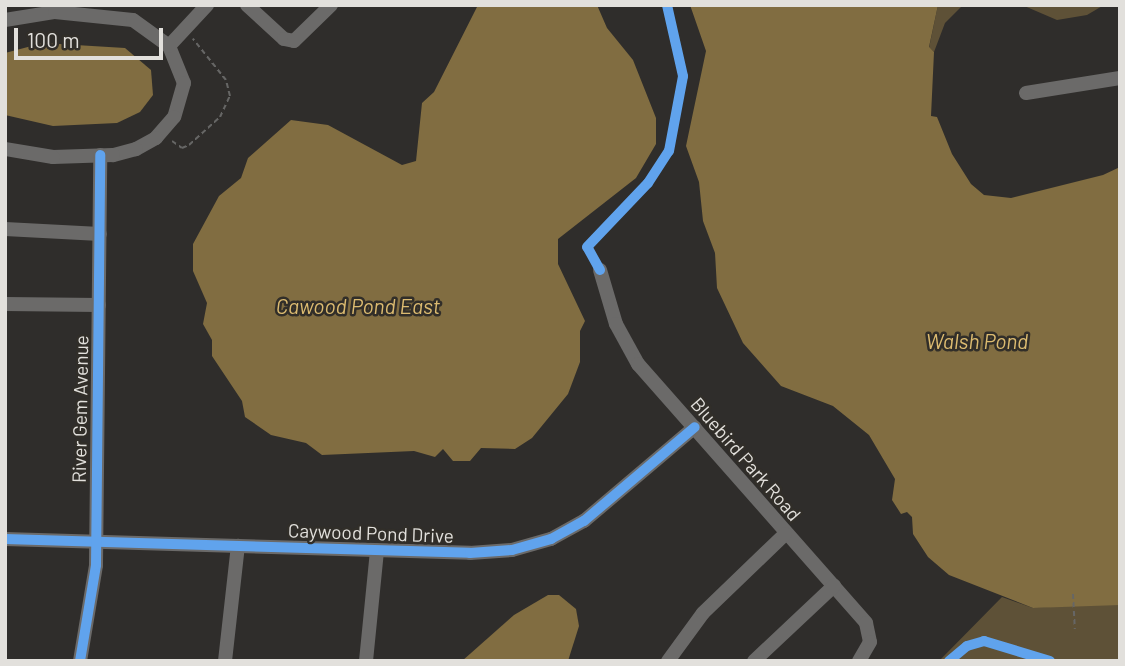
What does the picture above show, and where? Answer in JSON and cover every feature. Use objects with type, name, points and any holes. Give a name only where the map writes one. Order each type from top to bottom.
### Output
[{"type":"street","points":[[169,47],[207,5]]},
{"type":"street","points":[[247,5],[290,41],[303,37],[331,5]]},
{"type":"street","points":[[5,20],[55,9],[133,20],[169,47],[184,83],[174,117],[142,146],[100,155],[41,156],[5,149]]},
{"type":"street","points":[[1026,93],[1120,78]]},
{"type":"street","name":"River Gem Avenue","points":[[80,661],[94,592],[96,542],[100,155]]},
{"type":"street","points":[[5,229],[100,234]]},
{"type":"street","name":"Bluebird Park Road","points":[[600,270],[612,314],[631,354],[868,627],[869,647],[859,661]]},
{"type":"street","points":[[5,304],[99,305]]},
{"type":"street","name":"Caywood Pond Drive","points":[[5,539],[491,553],[541,543],[592,516],[695,427]]},
{"type":"street","points":[[668,661],[703,613],[785,534]]},
{"type":"street","points":[[225,661],[238,546]]},
{"type":"street","points":[[366,661],[377,551]]},
{"type":"street","points":[[754,661],[834,586]]},
{"type":"path","points":[[171,140],[182,148],[190,145],[220,117],[230,96],[226,80],[192,38]]},
{"type":"path","points":[[1073,594],[1075,629]]},
{"type":"shaded area","points":[[938,5],[963,5],[945,23],[934,52],[929,48]]},
{"type":"shaded area","points":[[1022,5],[1104,5],[1087,15],[1057,20]]},
{"type":"shaded area","points":[[1002,597],[1033,608],[1120,603],[1120,661],[939,661]]},
{"type":"water","name":"Cawood Pond East","points":[[478,5],[597,5],[607,28],[633,60],[656,118],[656,144],[636,178],[558,239],[558,264],[585,321],[580,331],[580,362],[568,394],[532,438],[515,449],[481,448],[470,461],[453,461],[443,449],[435,457],[414,451],[322,455],[306,443],[271,435],[245,417],[242,401],[212,356],[212,340],[203,324],[207,303],[193,271],[193,244],[219,196],[241,178],[248,158],[291,120],[328,125],[402,165],[416,161],[422,103],[434,92]]},
{"type":"water","name":"Walsh Pond","points":[[690,5],[938,5],[929,47],[934,52],[931,116],[937,117],[952,154],[971,184],[984,195],[1011,198],[1103,175],[1120,167],[1120,605],[1033,608],[949,575],[928,557],[913,534],[912,517],[907,512],[901,514],[892,500],[895,479],[869,435],[833,406],[781,386],[743,343],[717,288],[715,253],[703,221],[699,182],[686,146],[706,51]]},
{"type":"water","points":[[43,43],[125,48],[151,70],[153,95],[140,112],[117,123],[53,126],[5,115],[5,53]]},
{"type":"water","points":[[548,595],[559,595],[576,609],[579,626],[568,661],[462,661],[514,615]]},
{"type":"cycle path","points":[[600,270],[587,247],[648,183],[669,151],[683,76],[667,5]]},
{"type":"cycle path","points":[[80,661],[96,565],[100,155]]},
{"type":"cycle path","points":[[5,539],[470,553],[512,550],[551,539],[584,521],[695,427]]},
{"type":"cycle path","points":[[949,661],[967,646],[984,641],[1050,661]]}]
